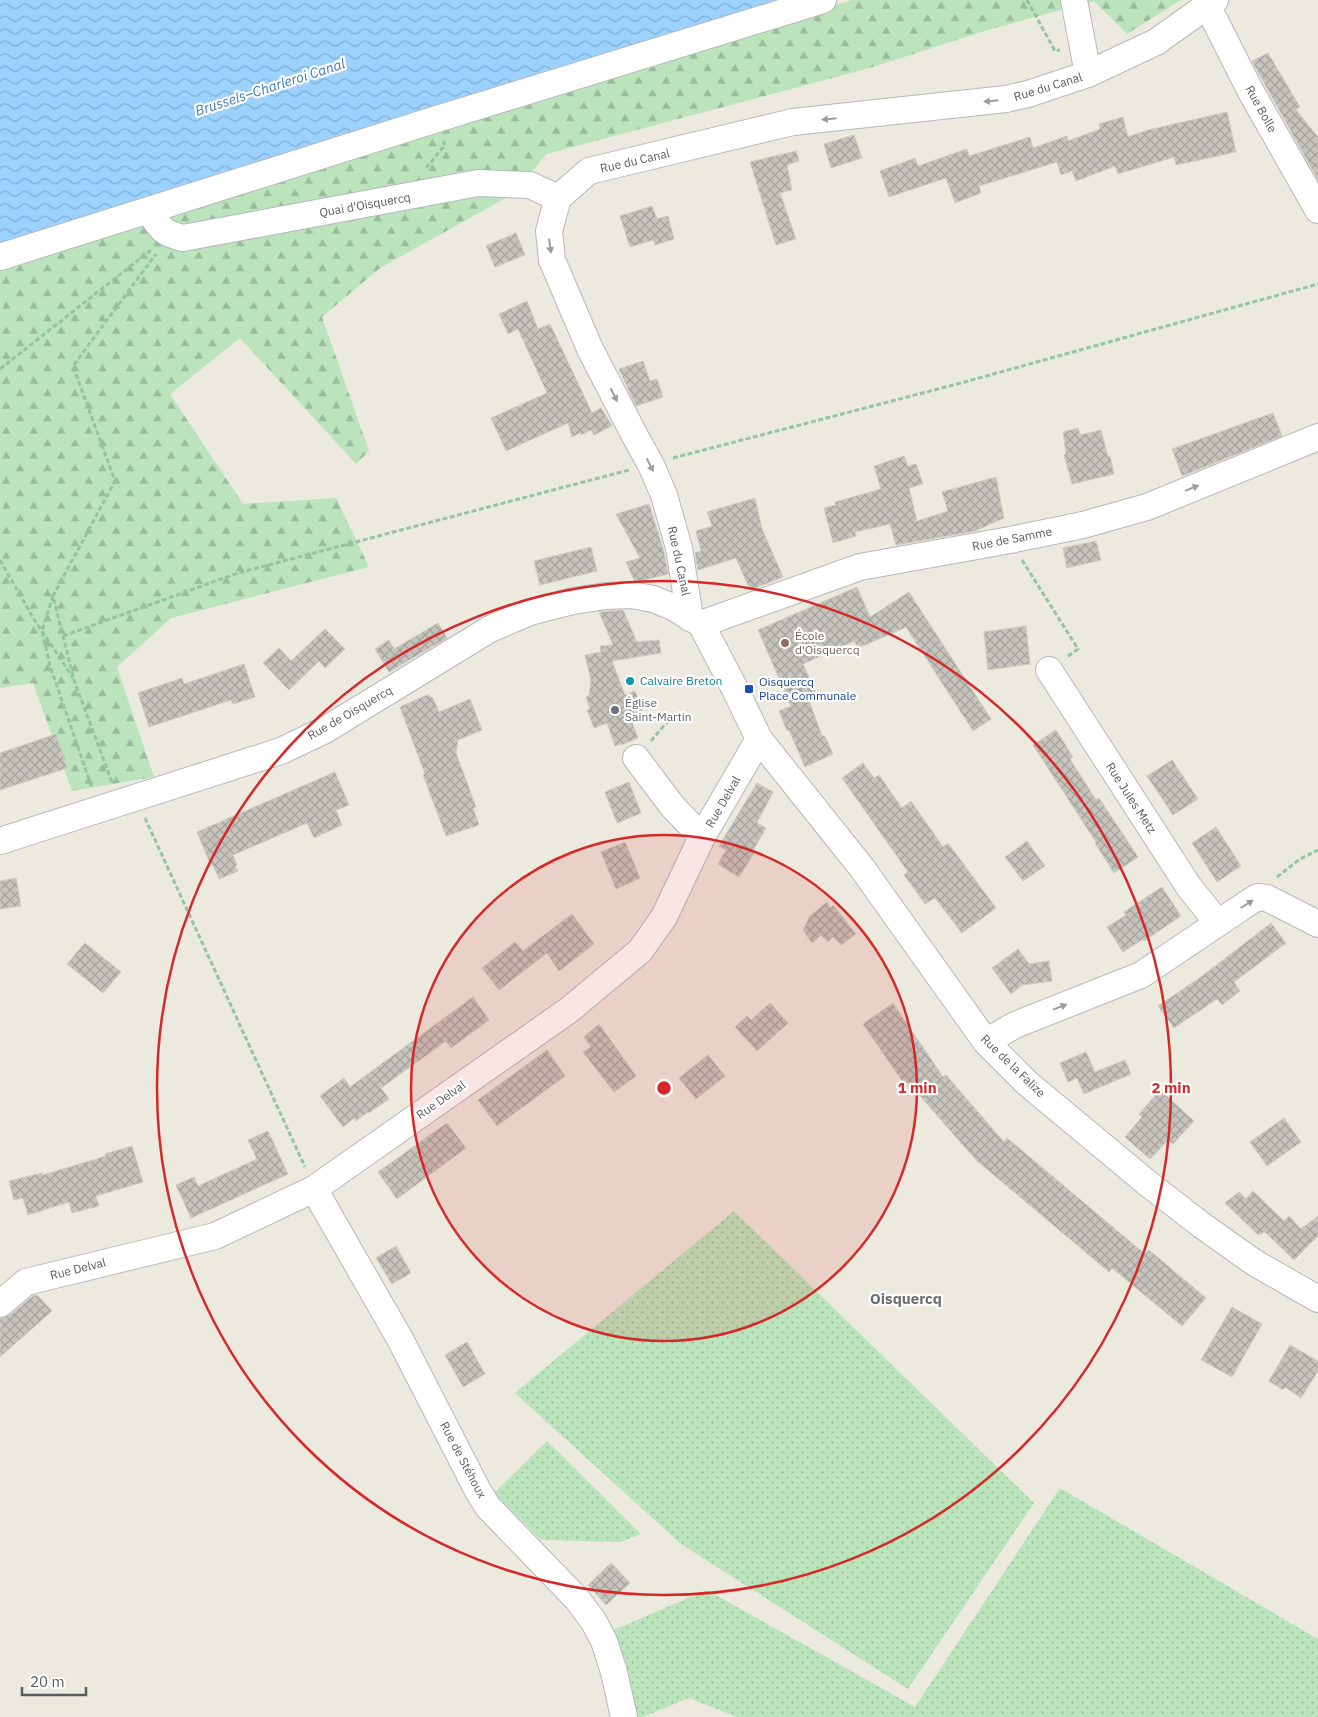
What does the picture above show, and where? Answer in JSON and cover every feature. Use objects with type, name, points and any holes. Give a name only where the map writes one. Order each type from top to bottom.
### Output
[{"type":"street","points":[[0,257],[823,0]]},
{"type":"street","name":"Rue du Canal","points":[[695,621],[679,548],[664,495],[651,465],[590,348],[552,260],[548,231],[558,198],[589,171],[794,122],[1006,99],[1028,94],[1088,74],[1074,0]]},
{"type":"street","name":"Rue Bolle","points":[[1088,74],[1156,42],[1211,2],[1250,90],[1318,210]]},
{"type":"street","name":"Quai d'Oisquercq","points":[[170,235],[183,238],[478,183],[530,185],[558,198]]},
{"type":"street","points":[[149,211],[163,231],[170,235]]},
{"type":"street","name":"Rue de Samme","points":[[695,621],[860,567],[1084,525],[1147,507],[1318,437]]},
{"type":"street","name":"Rue de Oisquercq","points":[[0,841],[281,751],[325,730],[490,629],[530,612],[573,601],[632,594],[653,599],[673,607],[695,621]]},
{"type":"street","name":"Rue de la Falize","points":[[695,621],[735,689],[759,739],[862,868],[986,1042],[1027,1083],[1146,1182],[1200,1224],[1255,1263],[1318,1299]]},
{"type":"street","name":"Rue Jules Metz","points":[[1049,670],[1189,887],[1218,923]]},
{"type":"street","name":"Rue Delval","points":[[0,1304],[26,1282],[215,1236],[314,1188],[569,1010],[640,952],[664,917],[702,838],[759,739]]},
{"type":"street","points":[[636,758],[673,807],[702,838]]},
{"type":"street","points":[[986,1042],[1015,1025],[1141,976],[1258,898],[1267,898],[1318,924]]},
{"type":"street","name":"Rue de Stéhoux","points":[[314,1188],[400,1339],[440,1415],[459,1457],[488,1507],[577,1599],[600,1632],[614,1672],[624,1717]]},
{"type":"path","points":[[1027,0],[1056,51],[1082,46]]},
{"type":"path","points":[[402,198],[445,145],[437,119]]},
{"type":"path","points":[[0,369],[170,235]]},
{"type":"path","points":[[170,235],[72,366],[115,481],[52,596],[42,631],[50,666],[118,804],[314,1188]]},
{"type":"path","points":[[672,459],[961,383],[1318,284]]},
{"type":"path","points":[[64,636],[238,572],[634,469]]},
{"type":"path","points":[[1010,540],[1037,587],[1078,649],[1049,670]]},
{"type":"path","points":[[0,560],[42,631],[74,680]]},
{"type":"path","points":[[52,596],[74,680],[118,804]]},
{"type":"path","points":[[666,723],[675,719]]},
{"type":"path","points":[[1258,898],[1267,886],[1300,859],[1318,850]]},
{"type":"green space","points":[[852,0],[1181,0],[1127,34],[1094,1],[988,30],[870,68],[546,154],[515,193],[380,268],[322,317],[369,451],[356,464],[240,338],[170,394],[243,504],[336,498],[369,567],[171,618],[117,667],[154,777],[72,791],[33,683],[0,688],[0,269],[357,153]]},
{"type":"green space","points":[[734,1211],[1034,1503],[908,1689],[681,1544],[515,1393]]},
{"type":"green space","points":[[547,1441],[641,1534],[621,1542],[541,1540],[494,1493]]},
{"type":"green space","points":[[1060,1488],[1318,1639],[1318,1717],[737,1717],[689,1698],[643,1717],[631,1717],[611,1631],[707,1590],[915,1707]]},
{"type":"water","name":"Brussels–Charleroi Canal","points":[[0,0],[791,0],[0,247]]},
{"type":"building","points":[[1268,53],[1300,107],[1296,110],[1318,137],[1318,180],[1252,61]]},
{"type":"building","points":[[1227,112],[1236,152],[1176,165],[1174,157],[1118,174],[1115,166],[1076,181],[1072,171],[1061,175],[1057,162],[979,186],[981,193],[955,203],[946,178],[889,197],[880,171],[915,158],[918,166],[967,149],[969,156],[1030,137],[1033,148],[1067,136],[1068,141],[1100,129],[1099,124],[1123,117],[1128,137],[1148,130]]},
{"type":"building","points":[[854,135],[862,158],[831,168],[824,144]]},
{"type":"building","points":[[796,151],[799,161],[787,165],[792,190],[780,193],[796,239],[776,245],[750,162]]},
{"type":"building","points":[[652,206],[657,219],[668,216],[674,239],[655,245],[653,240],[630,247],[620,216]]},
{"type":"building","points":[[516,233],[525,255],[495,267],[486,246]]},
{"type":"building","points":[[527,301],[538,329],[550,324],[592,413],[601,408],[612,426],[594,435],[591,430],[572,437],[568,423],[506,451],[491,418],[547,393],[518,329],[508,334],[499,314]]},
{"type":"building","points":[[643,361],[650,381],[657,379],[663,397],[636,406],[619,369]]},
{"type":"building","points":[[1273,413],[1282,436],[1182,476],[1172,449]]},
{"type":"building","points":[[1078,428],[1080,435],[1101,430],[1114,474],[1072,484],[1064,455],[1066,454],[1063,432]]},
{"type":"building","points":[[904,456],[908,466],[916,464],[923,484],[909,488],[917,521],[948,511],[942,492],[996,477],[1004,518],[975,531],[896,545],[890,524],[855,532],[856,536],[833,543],[824,508],[836,505],[835,502],[881,489],[874,466]]},
{"type":"building","points":[[755,498],[762,529],[783,577],[750,590],[736,558],[698,570],[695,553],[701,551],[696,531],[712,526],[707,512]]},
{"type":"building","points":[[649,504],[664,552],[668,574],[640,581],[634,580],[626,562],[640,558],[616,514]]},
{"type":"building","points":[[1096,541],[1101,560],[1067,568],[1063,548]]},
{"type":"building","points":[[591,547],[597,571],[540,585],[534,561]]},
{"type":"building","points":[[857,587],[870,617],[909,592],[991,719],[973,731],[906,627],[858,648],[854,641],[803,664],[815,691],[807,695],[822,736],[825,736],[833,754],[805,767],[779,711],[791,706],[758,630]]},
{"type":"building","points":[[623,610],[637,642],[659,640],[661,653],[612,661],[625,695],[635,691],[643,710],[629,715],[638,738],[615,746],[607,723],[594,728],[587,710],[590,709],[586,697],[589,696],[591,680],[585,655],[601,652],[600,646],[613,645],[599,612]]},
{"type":"building","points":[[438,623],[447,638],[389,672],[375,649],[389,640],[394,649]]},
{"type":"building","points":[[1026,626],[1030,664],[988,670],[984,632]]},
{"type":"building","points":[[325,629],[345,649],[325,668],[319,661],[289,690],[263,663],[279,648],[291,661]]},
{"type":"building","points":[[244,664],[255,697],[233,704],[231,700],[149,727],[138,693],[182,678],[184,684]]},
{"type":"building","points":[[427,695],[433,698],[439,712],[470,699],[482,730],[458,740],[456,753],[476,807],[473,808],[479,825],[446,836],[400,707]]},
{"type":"building","points":[[1056,730],[1073,757],[1070,759],[1096,800],[1099,798],[1138,857],[1114,873],[1033,745]]},
{"type":"building","points":[[56,734],[67,768],[0,790],[0,753]]},
{"type":"building","points":[[1172,760],[1198,799],[1173,815],[1147,776]]},
{"type":"building","points":[[863,763],[874,778],[879,775],[902,808],[911,801],[943,847],[948,843],[996,908],[962,933],[935,898],[925,904],[904,875],[908,872],[842,778]]},
{"type":"building","points":[[335,772],[349,805],[336,810],[342,825],[314,838],[307,823],[233,855],[238,871],[219,879],[213,865],[211,866],[197,832]]},
{"type":"building","points":[[629,782],[641,813],[617,823],[605,792]]},
{"type":"building","points":[[757,783],[773,792],[757,823],[766,828],[752,852],[754,853],[739,877],[718,864],[726,850],[719,846]]},
{"type":"building","points":[[1216,827],[1241,866],[1217,882],[1192,843]]},
{"type":"building","points":[[1027,841],[1045,866],[1023,881],[1005,857]]},
{"type":"building","points":[[625,842],[640,878],[616,889],[601,852]]},
{"type":"building","points":[[16,878],[21,906],[0,909],[0,881]]},
{"type":"building","points":[[1162,887],[1181,916],[1144,941],[1143,939],[1123,952],[1107,927],[1126,915],[1124,912]]},
{"type":"building","points":[[827,902],[830,908],[833,905],[856,934],[841,945],[833,937],[828,942],[821,935],[812,943],[803,930],[810,916]]},
{"type":"building","points":[[572,914],[594,944],[559,971],[547,953],[499,990],[482,968],[515,942],[523,951]]},
{"type":"building","points":[[1271,923],[1286,943],[1234,982],[1240,991],[1222,1005],[1217,999],[1174,1028],[1158,1006],[1201,977]]},
{"type":"building","points":[[85,943],[121,972],[103,993],[67,964]]},
{"type":"building","points":[[1018,949],[1029,964],[1049,961],[1052,981],[1022,985],[1011,994],[992,968]]},
{"type":"building","points":[[473,997],[489,1020],[451,1048],[446,1041],[381,1088],[389,1099],[356,1121],[354,1118],[343,1127],[320,1096],[344,1078],[350,1087]]},
{"type":"building","points":[[770,1003],[788,1023],[757,1051],[735,1027],[747,1016],[751,1020]]},
{"type":"building","points":[[893,1003],[943,1077],[946,1075],[1004,1142],[1007,1138],[1145,1254],[1149,1250],[1206,1298],[1182,1326],[1112,1268],[1109,1272],[976,1160],[908,1082],[905,1085],[863,1024]]},
{"type":"building","points":[[599,1024],[636,1076],[614,1092],[583,1052],[591,1047],[584,1037]]},
{"type":"building","points":[[547,1050],[565,1076],[497,1126],[478,1100]]},
{"type":"building","points":[[1086,1052],[1095,1072],[1125,1060],[1131,1074],[1084,1094],[1077,1078],[1068,1082],[1060,1063]]},
{"type":"building","points":[[708,1055],[725,1076],[696,1099],[679,1078]]},
{"type":"building","points":[[1160,1090],[1194,1121],[1173,1144],[1168,1140],[1150,1159],[1125,1137],[1142,1117],[1139,1114]]},
{"type":"building","points":[[1284,1118],[1301,1142],[1267,1166],[1250,1142]]},
{"type":"building","points":[[447,1123],[466,1148],[397,1199],[378,1172]]},
{"type":"building","points":[[268,1131],[288,1174],[191,1218],[176,1185],[194,1177],[198,1186],[257,1159],[248,1140]]},
{"type":"building","points":[[132,1146],[143,1182],[96,1196],[99,1206],[72,1213],[69,1202],[28,1215],[23,1198],[14,1200],[9,1181],[42,1173],[43,1175]]},
{"type":"building","points":[[1253,1191],[1284,1221],[1289,1216],[1301,1229],[1318,1216],[1318,1236],[1294,1260],[1265,1232],[1258,1235],[1225,1203],[1239,1192],[1246,1199]]},
{"type":"building","points":[[396,1246],[411,1273],[392,1284],[376,1258]]},
{"type":"building","points":[[37,1295],[52,1311],[0,1357],[0,1319],[10,1315],[33,1296]]},
{"type":"building","points":[[1232,1307],[1262,1324],[1232,1377],[1201,1360]]},
{"type":"building","points":[[467,1342],[485,1374],[463,1387],[445,1355]]},
{"type":"building","points":[[1290,1345],[1318,1361],[1318,1371],[1301,1398],[1285,1387],[1283,1390],[1269,1381]]},
{"type":"building","points":[[611,1563],[630,1583],[606,1605],[588,1585]]},
{"type":"place","name":"École d'Oisquercq","points":[[785,643]]},
{"type":"place","name":"Calvaire Breton","points":[[630,681]]},
{"type":"place","name":"Oisquercq Place Communale","points":[[749,689]]},
{"type":"place","name":"Église Saint-Martin","points":[[615,710]]},
{"type":"district","name":"Oisquercq","points":[[906,1299]]}]
